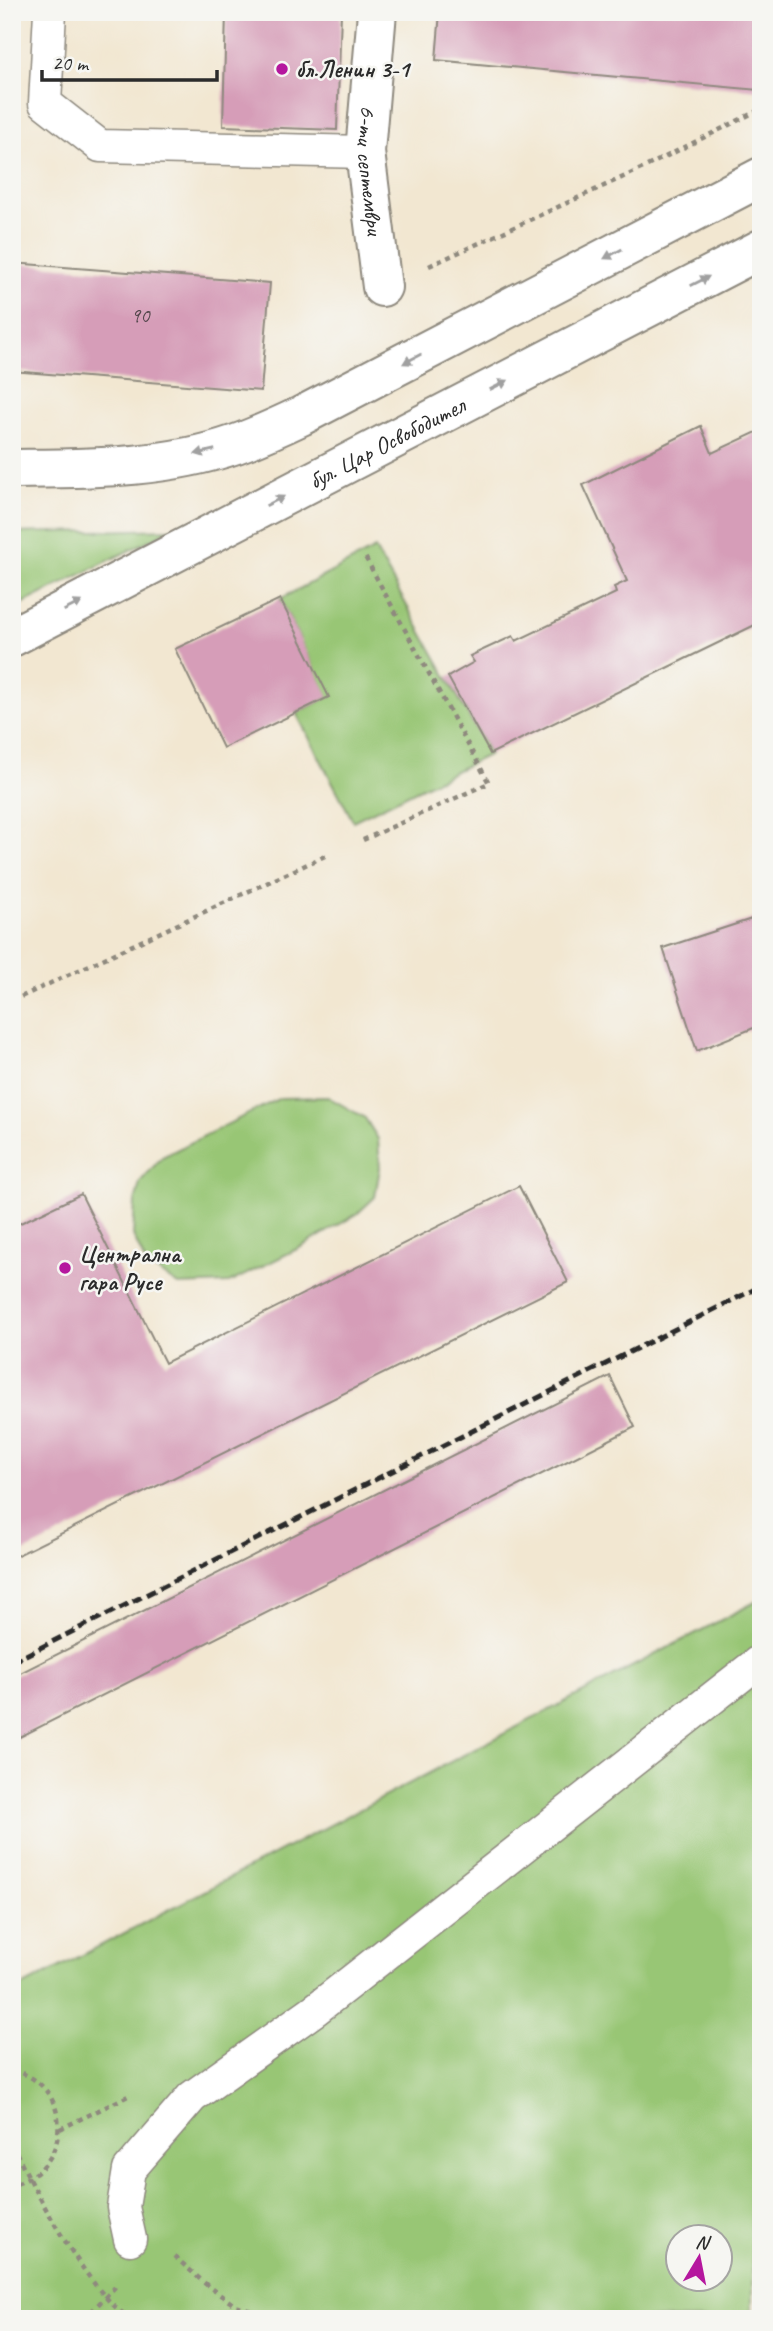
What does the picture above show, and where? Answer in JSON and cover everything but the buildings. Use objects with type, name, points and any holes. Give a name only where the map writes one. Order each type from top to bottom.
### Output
[{"type":"main road","name":"6-ти септември","points":[[377,12],[365,152],[382,287]]},
{"type":"main road","points":[[12,468],[94,468],[162,462],[236,444],[301,416],[761,177]]},
{"type":"main road","name":"бул. Цар Освободител","points":[[12,637],[761,249]]},
{"type":"lane","points":[[50,12],[45,103],[100,146],[365,152]]},
{"type":"lane","points":[[130,2239],[123,2207],[129,2170],[192,2097],[316,2009],[761,1660]]},
{"type":"path","points":[[382,287],[641,169],[761,109]]},
{"type":"path","points":[[362,840],[489,783],[364,555]]},
{"type":"path","points":[[12,1001],[327,855]]},
{"type":"path","points":[[12,2070],[37,2081],[49,2094],[57,2111],[60,2129],[55,2149],[45,2166],[29,2179],[12,2185]]},
{"type":"path","points":[[12,2144],[29,2179],[98,2290],[121,2314],[132,2319]]},
{"type":"path","points":[[130,2239],[171,2253],[209,2287],[236,2306],[277,2319]]},
{"type":"green space","points":[[172,529],[12,609],[12,533]]},
{"type":"green space","points":[[375,549],[490,754],[353,821],[296,713],[328,697],[280,599]]},
{"type":"green space","points":[[328,1097],[365,1118],[378,1139],[380,1168],[375,1197],[357,1214],[301,1247],[229,1283],[178,1285],[145,1262],[133,1235],[135,1202],[140,1182],[162,1157],[280,1098]]},
{"type":"green space","points":[[761,1599],[761,2125],[752,2145],[752,2316],[748,2319],[12,2319],[12,1992]]},
{"type":"railway","points":[[12,1662],[761,1286]]},
{"type":"place","name":"бл.Ленин 3-1","points":[[282,69]]},
{"type":"place","name":"Централна гара Русе","points":[[65,1268]]}]
